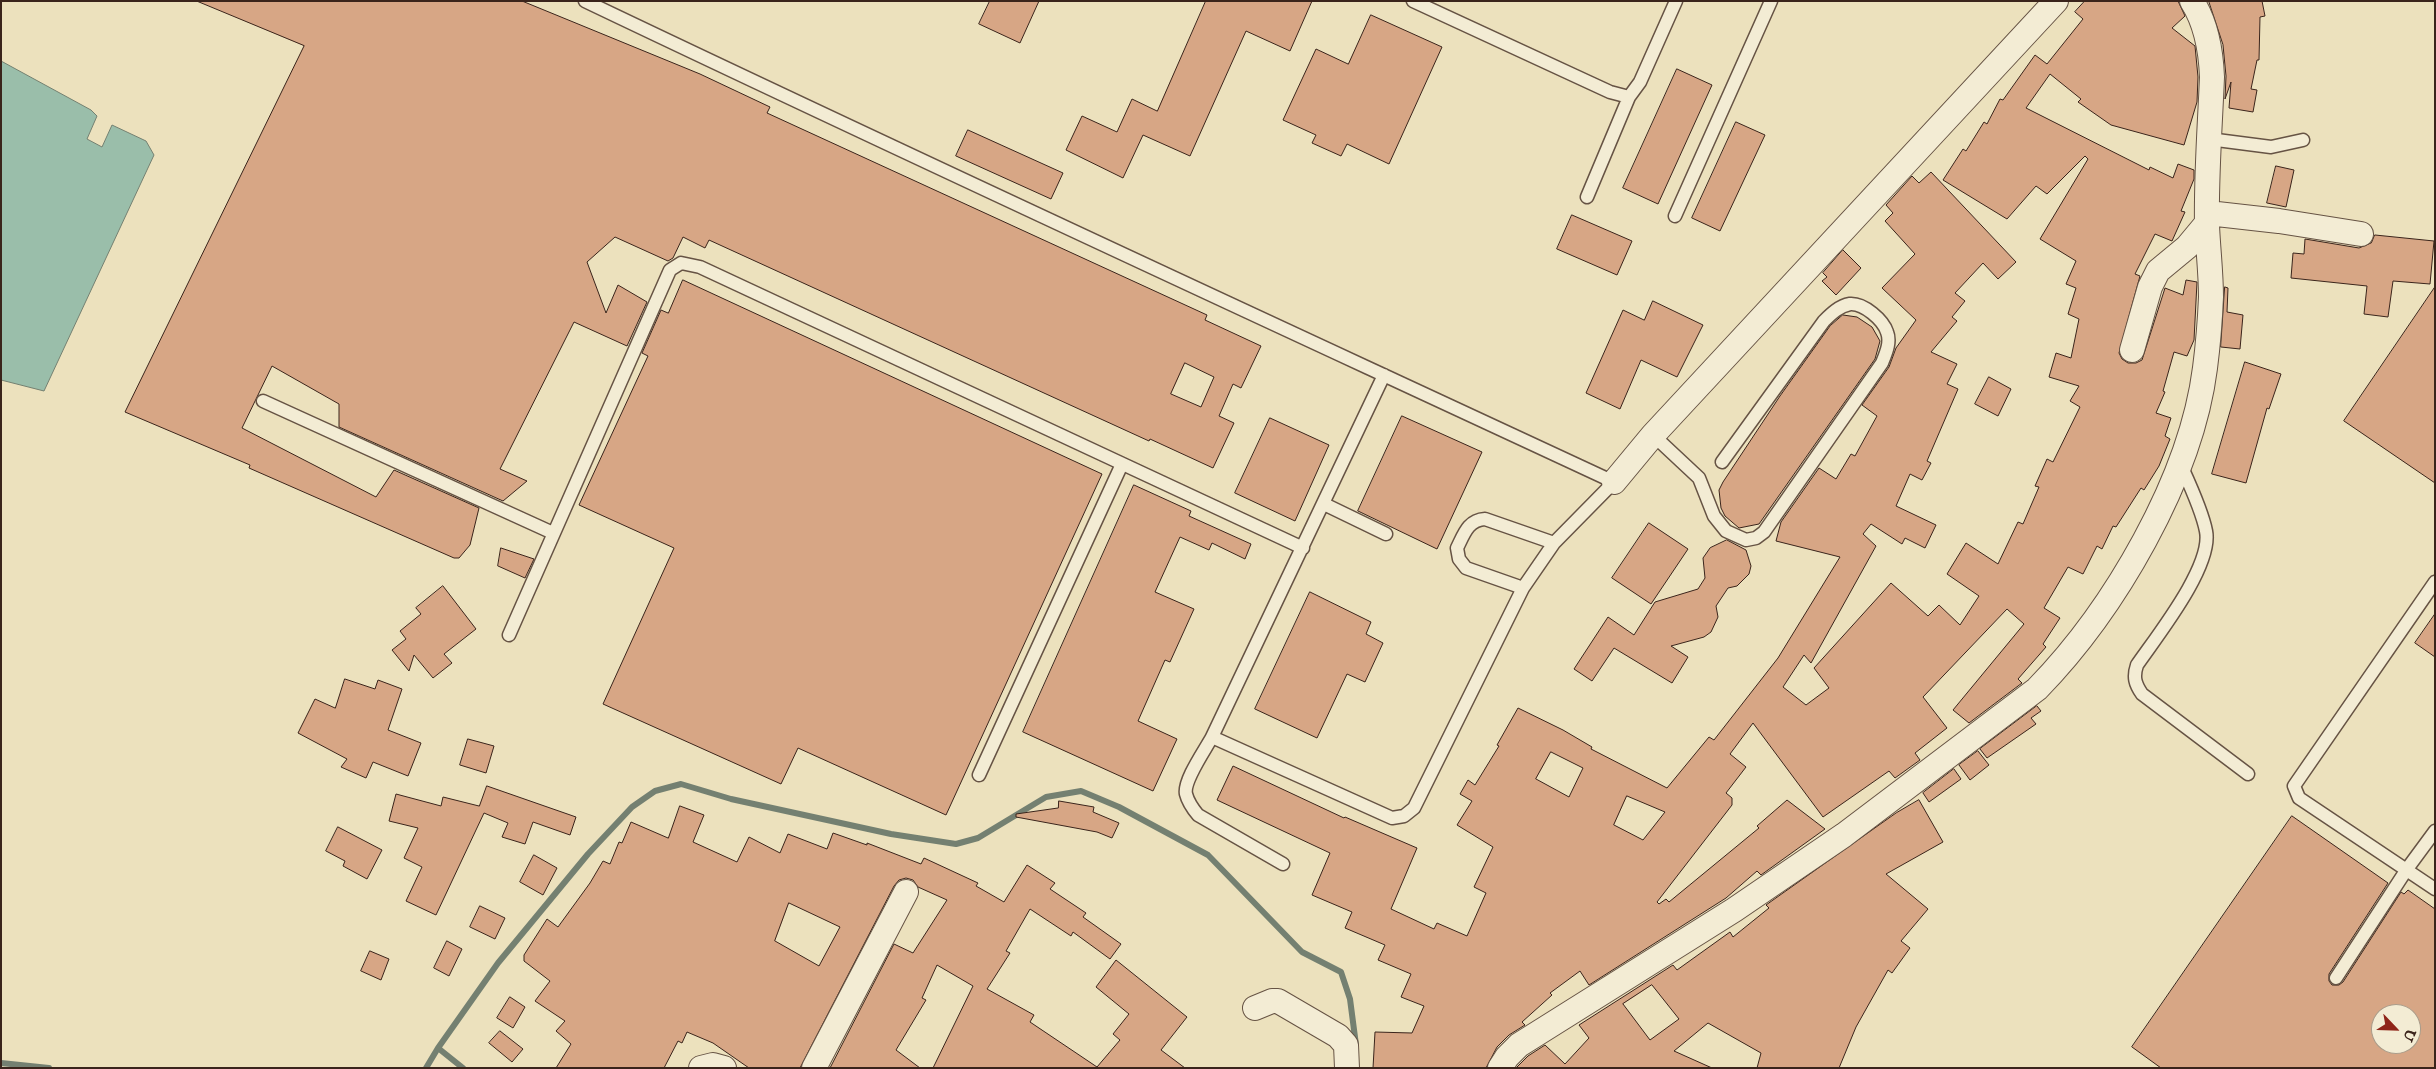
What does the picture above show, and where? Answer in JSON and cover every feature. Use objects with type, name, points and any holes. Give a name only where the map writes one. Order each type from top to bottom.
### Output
[{"type":"street","points":[[1614,482],[1653,435],[2056,1]]},
{"type":"street","points":[[1500,1068],[1507,1057],[1519,1045],[1734,910],[1844,834],[2037,689],[2063,663],[2110,598],[2152,526],[2180,463],[2197,410],[2205,369],[2211,296],[2207,218],[2211,60],[2201,16],[2192,1]]},
{"type":"street","points":[[2207,218],[2279,221],[2361,234]]},
{"type":"street","points":[[2132,350],[2150,287],[2158,271],[2187,247],[2207,218]]},
{"type":"street","points":[[814,1068],[906,892]]},
{"type":"street","points":[[1255,1008],[1278,1001],[1338,1036],[1346,1045],[1347,1068]]},
{"type":"street","points":[[701,1068],[713,1065],[724,1068]]},
{"type":"lane","points":[[585,1],[855,130],[1614,482],[1554,543],[1523,588],[1414,808],[1404,816],[1392,818],[1380,814],[1212,737]]},
{"type":"lane","points":[[1413,1],[1610,92],[1629,97]]},
{"type":"lane","points":[[1587,197],[1629,97],[1640,82],[1676,1]]},
{"type":"lane","points":[[1675,216],[1771,1]]},
{"type":"lane","points":[[2210,139],[2271,147],[2302,140]]},
{"type":"lane","points":[[509,635],[552,533],[670,270],[681,263],[700,267],[1303,548]]},
{"type":"lane","points":[[1653,435],[1699,478],[1714,516],[1726,531],[1746,540],[1756,538],[1764,532],[1882,363],[1888,346],[1887,331],[1875,316],[1864,308],[1851,304],[1837,309],[1824,321],[1722,462]]},
{"type":"lane","points":[[1283,864],[1198,815],[1186,795],[1186,785],[1212,737],[1384,375]]},
{"type":"lane","points":[[263,400],[552,533]]},
{"type":"lane","points":[[2180,463],[2206,532],[2205,553],[2182,600],[2136,665],[2135,680],[2142,694],[2248,774]]},
{"type":"lane","points":[[979,775],[1122,464]]},
{"type":"lane","points":[[1324,504],[1386,534]]},
{"type":"lane","points":[[1523,588],[1466,568],[1459,559],[1457,548],[1469,524],[1477,519],[1485,519],[1554,543]]},
{"type":"lane","points":[[2435,582],[2294,786],[2299,798],[2435,888]]},
{"type":"lane","points":[[2336,978],[2407,869],[2435,831]]},
{"type":"shaded area","points":[[1,61],[91,110],[97,116],[87,139],[102,147],[112,125],[146,141],[154,155],[44,391],[1,380]]},
{"type":"building","points":[[197,1],[522,1],[700,74],[770,107],[767,113],[1207,315],[1205,320],[1261,346],[1241,388],[1233,384],[1219,416],[1234,423],[1213,468],[1150,439],[1149,441],[709,240],[705,248],[683,237],[673,258],[668,261],[615,237],[587,262],[606,313],[618,285],[647,302],[627,346],[574,322],[500,469],[527,481],[503,501],[339,427],[339,404],[272,366],[242,428],[376,497],[394,470],[479,508],[470,545],[459,558],[454,558],[249,468],[250,465],[125,412],[304,46]],"holes":[[[1185,363],[1214,377],[1201,407],[1171,394]]]},
{"type":"building","points":[[990,1],[1039,1],[1020,43],[979,24]]},
{"type":"building","points":[[1206,1],[1312,1],[1290,51],[1246,31],[1190,156],[1143,135],[1123,178],[1066,150],[1082,116],[1117,132],[1132,99],[1157,111]]},
{"type":"building","points":[[2085,1],[2178,1],[2185,16],[2172,28],[2195,46],[2198,77],[2197,102],[2184,145],[2111,125],[2078,102],[2081,99],[2050,74],[2026,108],[2149,170],[2150,167],[2173,178],[2178,164],[2194,170],[2194,179],[2181,211],[2185,212],[2172,241],[2155,234],[2135,274],[2140,276],[2119,353],[2122,359],[2128,363],[2136,363],[2142,360],[2165,288],[2183,295],[2186,280],[2197,282],[2194,340],[2187,356],[2174,352],[2163,391],[2165,392],[2156,413],[2171,418],[2165,436],[2170,439],[2159,466],[2144,490],[2141,488],[2116,527],[2113,526],[2102,549],[2097,546],[2083,574],[2068,567],[2044,608],[2060,618],[2043,644],[2046,647],[2018,679],[2022,683],[1969,723],[1953,710],[2024,624],[2007,609],[1923,697],[1947,728],[1915,753],[1920,760],[1895,778],[1889,771],[1823,817],[1753,723],[1730,754],[1746,767],[1726,793],[1732,798],[1732,805],[1657,902],[1659,904],[1666,899],[1669,902],[1759,828],[1757,826],[1787,800],[1825,829],[1761,875],[1757,871],[1726,898],[1589,985],[1580,971],[1550,993],[1552,995],[1522,1022],[1525,1025],[1509,1035],[1497,1047],[1486,1068],[1373,1068],[1375,1032],[1412,1033],[1424,1006],[1401,997],[1411,974],[1378,960],[1385,945],[1345,928],[1352,912],[1312,895],[1330,853],[1217,800],[1233,766],[1344,818],[1417,848],[1391,909],[1434,929],[1437,923],[1467,936],[1486,893],[1474,887],[1493,847],[1457,825],[1472,801],[1460,794],[1468,780],[1475,785],[1499,746],[1497,745],[1518,708],[1563,730],[1592,747],[1591,749],[1667,788],[1709,737],[1714,740],[1778,658],[1840,557],[1776,541],[1781,522],[1819,468],[1836,479],[1851,454],[1855,456],[1877,416],[1862,405],[1889,367],[1896,348],[1916,320],[1882,288],[1915,254],[1885,221],[1893,213],[1886,205],[1912,176],[1919,183],[1931,172],[2016,262],[1998,279],[1983,263],[1955,293],[1965,301],[1952,317],[1957,321],[1931,352],[1957,364],[1947,384],[1958,389],[1927,461],[1931,463],[1922,480],[1910,474],[1896,506],[1936,525],[1925,548],[1905,538],[1902,544],[1871,524],[1863,534],[1876,546],[1811,663],[1804,655],[1783,687],[1806,705],[1829,688],[1814,668],[1891,583],[1928,616],[1939,605],[1960,625],[1979,596],[1947,574],[1966,543],[1998,564],[2018,522],[2023,524],[2039,487],[2035,486],[2047,459],[2053,462],[2080,407],[2070,401],[2079,386],[2049,377],[2056,353],[2071,358],[2079,319],[2068,314],[2076,288],[2066,284],[2076,261],[2040,239],[2088,159],[2085,156],[2047,194],[2036,186],[2007,219],[1943,180],[1963,149],[1966,151],[1984,122],[1987,124],[2000,99],[2003,100],[2035,55],[2047,64],[2083,19],[2075,12]],"holes":[[[1551,752],[1583,768],[1569,797],[1536,779]],[[1627,796],[1665,812],[1643,840],[1614,825]]]},
{"type":"building","points":[[2209,1],[2262,1],[2265,16],[2260,17],[2259,60],[2257,60],[2251,89],[2257,90],[2253,112],[2229,108],[2231,82],[2225,99],[2226,76],[2223,45]]},
{"type":"building","points":[[1371,15],[1442,47],[1389,164],[1347,144],[1341,156],[1312,143],[1316,135],[1283,120],[1316,49],[1348,64]]},
{"type":"building","points":[[1677,69],[1712,85],[1658,204],[1623,188]]},
{"type":"building","points":[[1736,122],[1765,135],[1720,231],[1692,218]]},
{"type":"building","points":[[968,130],[1063,173],[1051,199],[956,156]]},
{"type":"building","points":[[2276,166],[2294,170],[2286,207],[2267,203]]},
{"type":"building","points":[[1572,215],[1632,241],[1617,275],[1557,249]]},
{"type":"building","points":[[2375,235],[2434,241],[2430,284],[2393,281],[2388,317],[2364,314],[2367,286],[2291,278],[2293,253],[2304,254],[2305,239],[2359,248],[2371,243]]},
{"type":"building","points":[[1843,250],[1861,268],[1836,295],[1822,281],[1827,277],[1823,273]]},
{"type":"building","points":[[683,280],[1102,474],[946,815],[798,748],[781,784],[603,704],[674,548],[579,505],[648,356],[642,353],[661,310],[668,313]]},
{"type":"building","points":[[2225,287],[2228,288],[2227,312],[2243,315],[2240,349],[2221,347]]},
{"type":"building","points":[[2435,287],[2435,483],[2344,421]]},
{"type":"building","points":[[1653,301],[1703,325],[1677,377],[1641,360],[1620,409],[1586,393],[1623,310],[1644,320]]},
{"type":"building","points":[[1843,315],[1857,317],[1872,327],[1880,341],[1875,359],[1759,524],[1739,528],[1725,516],[1721,508],[1719,490],[1780,396],[1830,326]]},
{"type":"building","points":[[2245,362],[2281,374],[2269,409],[2267,408],[2246,483],[2212,474]]},
{"type":"building","points":[[1989,377],[2011,389],[1998,416],[1975,404]]},
{"type":"building","points":[[1402,416],[1482,452],[1437,549],[1358,511]]},
{"type":"building","points":[[1270,418],[1329,445],[1295,521],[1235,493]]},
{"type":"building","points":[[1134,485],[1191,511],[1189,516],[1251,544],[1245,559],[1212,543],[1209,550],[1180,537],[1155,592],[1194,609],[1170,662],[1165,660],[1138,721],[1177,739],[1153,791],[1023,732]]},
{"type":"building","points":[[1649,523],[1688,549],[1651,604],[1612,578]]},
{"type":"building","points":[[1727,540],[1746,550],[1751,566],[1749,574],[1737,586],[1728,588],[1716,606],[1718,617],[1711,632],[1704,637],[1671,646],[1688,657],[1672,683],[1614,648],[1592,681],[1574,669],[1608,617],[1634,635],[1655,602],[1698,589],[1705,578],[1703,558],[1710,548]]},
{"type":"building","points":[[501,548],[534,559],[525,578],[498,566]]},
{"type":"building","points":[[443,586],[476,629],[444,654],[452,663],[433,678],[414,655],[409,671],[392,650],[406,639],[400,631],[421,614],[416,608]]},
{"type":"building","points":[[1310,592],[1371,622],[1366,634],[1383,643],[1365,682],[1347,674],[1317,738],[1255,709]]},
{"type":"building","points":[[2435,614],[2435,657],[2415,643]]},
{"type":"building","points":[[345,679],[375,689],[378,680],[402,689],[388,730],[421,743],[408,776],[373,762],[366,778],[341,767],[347,759],[298,733],[315,699],[335,708]]},
{"type":"building","points":[[2037,706],[2041,711],[2031,718],[2036,724],[1987,758],[1980,749]]},
{"type":"building","points":[[468,739],[494,746],[486,773],[460,765]]},
{"type":"building","points":[[1978,751],[1989,765],[1970,780],[1959,765]]},
{"type":"building","points":[[1954,769],[1961,779],[1929,802],[1923,793]]},
{"type":"building","points":[[487,786],[576,817],[570,835],[533,822],[525,844],[502,837],[508,823],[484,813],[436,915],[406,901],[422,867],[404,858],[418,828],[389,821],[396,794],[441,806],[443,797],[479,806]]},
{"type":"building","points":[[1919,800],[1943,842],[1886,874],[1928,909],[1901,941],[1910,948],[1892,973],[1888,970],[1856,1027],[1839,1068],[1757,1068],[1761,1053],[1708,1023],[1674,1051],[1712,1068],[1516,1068],[1528,1056],[1545,1045],[1565,1064],[1589,1038],[1579,1025],[1673,965],[1677,970],[1730,932],[1733,937],[1769,908],[1766,905],[1896,813]],"holes":[[[1652,985],[1679,1019],[1650,1040],[1623,1004]]]},
{"type":"building","points":[[1059,801],[1094,807],[1093,812],[1119,823],[1112,838],[1097,832],[1016,817],[1016,814],[1058,808]]},
{"type":"building","points":[[680,806],[704,815],[693,842],[737,862],[749,837],[780,853],[788,834],[827,849],[833,833],[867,845],[867,843],[921,864],[924,858],[978,883],[976,886],[1004,902],[1027,865],[1055,883],[1050,889],[1086,913],[1083,917],[1121,944],[1110,959],[1073,932],[1071,936],[1030,909],[1006,951],[1010,953],[987,989],[1034,1015],[1030,1022],[1097,1067],[1120,1040],[1113,1034],[1129,1014],[1096,987],[1116,960],[1187,1017],[1161,1050],[1185,1068],[933,1068],[973,986],[937,965],[922,998],[926,1000],[896,1050],[920,1068],[830,1068],[894,944],[913,953],[947,900],[918,887],[913,880],[906,878],[899,880],[894,886],[800,1068],[749,1068],[713,1043],[687,1032],[682,1043],[678,1041],[664,1068],[556,1068],[571,1044],[556,1031],[565,1021],[535,1001],[550,981],[524,961],[524,955],[547,919],[558,927],[590,883],[603,861],[610,864],[619,842],[622,843],[631,822],[668,838]],"holes":[[[789,903],[840,927],[819,966],[775,941]]]},
{"type":"building","points":[[2292,816],[2388,883],[2329,974],[2329,981],[2332,985],[2339,985],[2343,982],[2401,892],[2404,894],[2408,890],[2435,909],[2435,1068],[2161,1068],[2132,1047]]},
{"type":"building","points":[[338,827],[382,850],[367,879],[343,866],[345,861],[326,851]]},
{"type":"building","points":[[534,855],[557,868],[543,895],[520,882]]},
{"type":"building","points":[[480,906],[505,918],[495,939],[470,927]]},
{"type":"building","points":[[447,941],[462,949],[449,976],[434,968]]},
{"type":"building","points":[[370,951],[389,959],[381,980],[361,971]]},
{"type":"building","points":[[510,997],[525,1007],[513,1028],[497,1018]]},
{"type":"building","points":[[500,1031],[523,1049],[512,1062],[489,1043]]},
{"type":"waterway","points":[[463,1068],[438,1048],[498,963],[588,854],[632,807],[655,791],[681,784],[731,799],[891,834],[956,844],[978,838],[1046,797],[1081,791],[1119,807],[1208,855],[1302,952],[1341,972],[1350,999],[1356,1045]]},
{"type":"waterway","points":[[426,1068],[438,1048]]},
{"type":"waterway","points":[[1,1063],[49,1068]]}]
